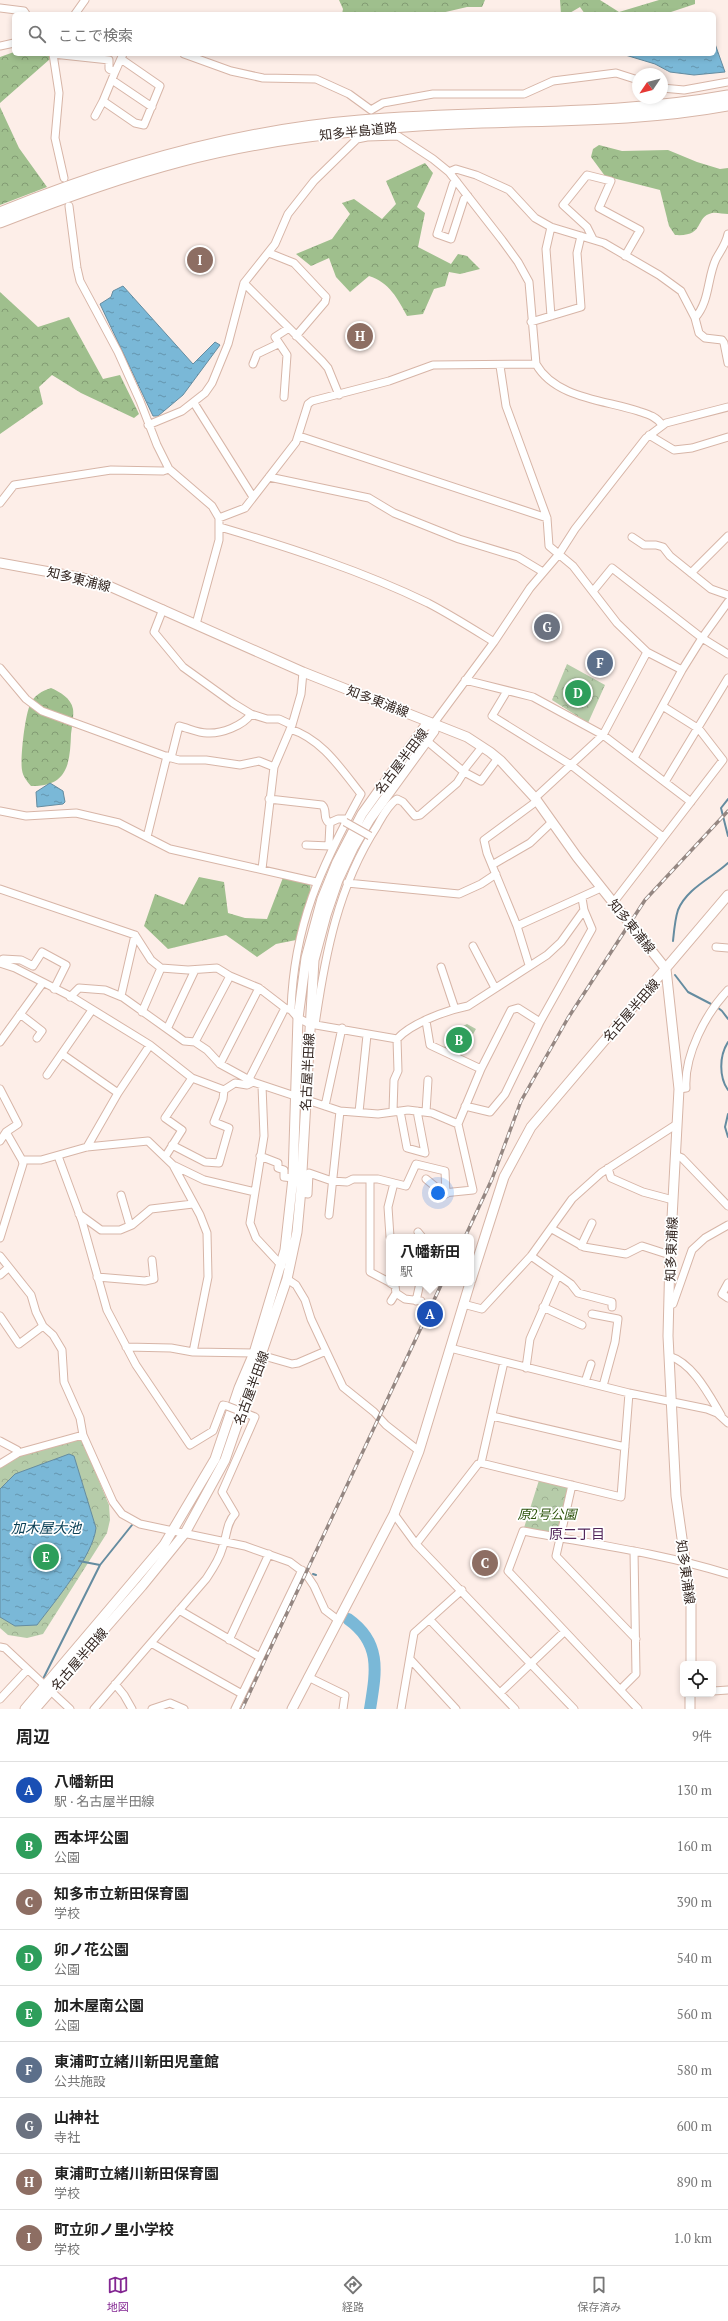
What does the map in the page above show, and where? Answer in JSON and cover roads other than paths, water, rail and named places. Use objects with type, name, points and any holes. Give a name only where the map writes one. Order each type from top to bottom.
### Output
[{"type":"highway","name":"知多半島道路","points":[[0,213],[79,183],[179,151],[295,129],[359,121],[421,117],[626,109],[728,96]]},
{"type":"highway","name":"知多半島道路","points":[[0,222],[135,174],[182,160],[297,138],[421,125],[627,117],[728,105]]},
{"type":"main road","name":"知多東浦線","points":[[0,563],[83,578],[127,593],[303,672],[467,737],[498,758],[536,800],[601,888],[666,969],[679,1089],[670,1255],[669,1356],[676,1496],[684,1562],[691,1602],[691,1661]]},
{"type":"main road","name":"名古屋半田線","points":[[24,1709],[48,1689],[142,1586],[185,1533],[225,1460],[258,1354],[282,1266],[288,1231],[301,1097],[312,1024],[314,960],[338,880],[353,848],[370,819],[434,731],[434,723],[425,726],[362,814],[337,862],[322,899],[306,958],[298,1018],[301,1097],[301,1193],[297,1232],[288,1279],[258,1354],[239,1388],[215,1459],[173,1531],[164,1545],[48,1689],[35,1709]]},
{"type":"main road","name":"名古屋半田線","points":[[474,1269],[504,1177],[531,1127],[728,895]]},
{"type":"main road","name":"名古屋半田線","points":[[292,1709],[394,1514],[419,1451],[469,1286]]},
{"type":"main road","points":[[690,1697],[690,1709]]},
{"type":"street","points":[[76,12],[85,0]]},
{"type":"street","points":[[0,8],[25,12]]},
{"type":"street","points":[[0,46],[12,43]]},
{"type":"street","points":[[53,56],[59,93],[55,138],[64,178]]},
{"type":"street","points":[[72,56],[109,60],[110,69],[115,72]]},
{"type":"street","points":[[95,116],[122,56],[159,83],[160,88],[144,125],[135,123],[103,101]]},
{"type":"street","points":[[190,56],[231,71],[263,78],[316,79],[349,94],[371,110],[383,103],[433,94],[524,94],[553,81],[616,73],[632,78]]},
{"type":"street","points":[[112,80],[152,107]]},
{"type":"street","points":[[668,89],[684,90],[728,82]]},
{"type":"street","points":[[148,425],[168,418],[194,403],[212,383],[234,326],[244,283],[275,244],[288,214],[305,192],[357,140],[375,136],[398,136],[433,159],[449,172],[502,240],[527,278],[530,287],[531,322],[536,364],[543,376],[560,387],[650,415],[662,425]]},
{"type":"street","points":[[449,172],[454,170],[462,171],[509,190],[535,218],[551,227],[594,239],[651,270],[681,291],[695,318],[697,331],[702,336],[722,340],[728,363]]},
{"type":"street","points":[[594,239],[587,227],[563,205],[587,175],[611,181],[599,208],[640,230],[625,256]]},
{"type":"street","points":[[457,182],[453,184],[436,234],[450,239],[464,199],[468,196]]},
{"type":"street","points":[[70,206],[77,268],[80,281],[118,352],[140,401],[148,425],[169,469],[212,506],[219,518],[219,540],[196,624]]},
{"type":"street","points":[[551,227],[546,249],[552,316]]},
{"type":"street","points":[[695,318],[707,296],[716,260],[726,243],[728,234]]},
{"type":"street","points":[[531,322],[581,307],[577,253],[581,236]]},
{"type":"street","points":[[269,253],[294,263],[326,297],[325,302],[296,336]]},
{"type":"street","points":[[244,283],[328,368],[339,395]]},
{"type":"street","points":[[284,397],[287,355],[278,344],[275,337],[289,328]]},
{"type":"street","points":[[253,364],[257,354],[278,344]]},
{"type":"street","points":[[219,518],[245,508],[299,436],[308,404],[316,400],[339,395],[433,366],[500,366],[536,364]]},
{"type":"street","points":[[500,366],[506,406],[548,518],[549,546],[573,566],[594,590],[617,623],[647,652],[682,670]]},
{"type":"street","points":[[194,403],[253,497]]},
{"type":"street","points":[[434,723],[494,642],[543,572],[559,554],[580,523],[649,435],[662,425],[728,407]]},
{"type":"street","points":[[649,435],[674,450],[692,448],[728,437]]},
{"type":"street","points":[[299,436],[548,518]]},
{"type":"street","points":[[0,503],[14,485],[110,470],[163,471],[169,469]]},
{"type":"street","points":[[269,477],[369,498],[394,513],[459,539],[518,557],[543,572]]},
{"type":"street","points":[[220,527],[303,551],[428,603],[494,642]]},
{"type":"street","points":[[691,572],[728,536]]},
{"type":"street","points":[[632,537],[644,545],[656,544],[663,547],[711,589],[728,595]]},
{"type":"street","points":[[594,590],[612,568],[702,638],[728,654]]},
{"type":"street","points":[[634,758],[664,707],[682,670],[702,638],[728,602]]},
{"type":"street","points":[[163,609],[154,632],[176,660],[198,678],[250,714],[267,719],[279,719],[312,740],[330,755],[361,794],[331,847],[316,882],[300,936],[288,1009],[251,1081],[247,1085],[235,1082],[224,1090],[223,1099],[214,1122],[229,1128],[219,1163],[206,1162],[172,1145]]},
{"type":"street","points":[[529,966],[517,926],[492,865],[484,840],[536,800],[603,734],[647,652]]},
{"type":"street","points":[[0,668],[26,699],[42,711],[169,757],[179,760],[206,760],[240,765],[259,761],[274,767]]},
{"type":"street","points":[[262,869],[269,799],[274,767],[291,727],[301,694],[303,672]]},
{"type":"street","points":[[665,782],[699,729],[728,678]]},
{"type":"street","points":[[465,680],[507,692],[533,697],[603,734],[691,802]]},
{"type":"street","points":[[507,692],[492,716],[571,765],[663,837]]},
{"type":"street","points":[[613,903],[723,760],[699,729],[664,707]]},
{"type":"street","points":[[147,837],[179,726],[207,733],[214,733],[240,724],[250,714]]},
{"type":"street","points":[[427,741],[463,772],[481,781],[498,758]]},
{"type":"street","points":[[312,1024],[336,915],[347,883],[370,836],[393,802],[400,800],[415,816],[420,815],[457,784],[463,772],[482,747]]},
{"type":"street","points":[[269,799],[322,805],[325,810],[325,818],[330,823],[331,847]]},
{"type":"street","points":[[0,811],[26,816],[76,813],[119,823],[170,849],[316,882]]},
{"type":"street","points":[[330,823],[338,819],[346,821],[370,836]]},
{"type":"street","points":[[492,865],[530,844],[552,822]]},
{"type":"street","points":[[306,845],[331,847]]},
{"type":"street","points":[[347,883],[459,894],[481,884],[496,874]]},
{"type":"street","points":[[517,926],[582,898],[601,888]]},
{"type":"street","points":[[0,889],[136,935],[152,960],[161,968],[195,970],[217,968],[230,976],[259,988],[298,1018],[312,1024],[342,1028],[367,1035],[397,1039]]},
{"type":"street","points":[[464,1106],[490,1112],[505,1094],[540,1022],[592,929],[584,910],[582,898]]},
{"type":"street","points":[[417,1111],[425,1153],[407,1148],[397,1111],[394,1080],[398,1071],[397,1039],[404,1031],[455,1009],[468,1006],[547,955],[561,942],[584,910]]},
{"type":"street","points":[[122,997],[123,982],[136,935]]},
{"type":"street","points":[[473,946],[495,988]]},
{"type":"street","points":[[716,947],[728,948]]},
{"type":"street","points":[[0,962],[3,959],[21,960],[33,966],[42,952],[66,965],[54,989]]},
{"type":"street","points":[[0,962],[15,968],[42,984],[70,997],[150,1045],[192,1078],[224,1090]]},
{"type":"street","points":[[442,967],[455,1009]]},
{"type":"street","points":[[142,1012],[161,968]]},
{"type":"street","points":[[168,1027],[195,970]]},
{"type":"street","points":[[195,1042],[230,976]]},
{"type":"street","points":[[0,1042],[42,984]]},
{"type":"street","points":[[70,997],[79,988],[105,990],[122,997],[142,1012],[168,1027],[184,1041],[195,1042],[207,1050],[220,1064],[262,1086],[301,1097],[340,1111],[378,1114],[397,1111],[417,1111],[426,1112],[458,1124]]},
{"type":"street","points":[[220,1064],[259,988]]},
{"type":"street","points":[[679,1089],[686,1088],[687,1072],[692,1052],[708,1014],[728,990]]},
{"type":"street","points":[[426,1179],[446,1194],[473,1190],[458,1124],[464,1106],[511,1010],[518,1008],[540,1022]]},
{"type":"street","points":[[47,1075],[92,1010]]},
{"type":"street","points":[[20,1014],[42,1030],[37,1038]]},
{"type":"street","points":[[426,1021],[430,1045],[481,1069]]},
{"type":"street","points":[[325,1106],[342,1028]]},
{"type":"street","points":[[359,1112],[367,1035]]},
{"type":"street","points":[[87,1147],[118,1093],[150,1045]]},
{"type":"street","points":[[62,1054],[118,1093]]},
{"type":"street","points":[[165,1157],[182,1130],[165,1118],[192,1078]]},
{"type":"street","points":[[426,1112],[428,1080]]},
{"type":"street","points":[[262,1086],[264,1136],[250,1223],[253,1232],[282,1266]]},
{"type":"street","points":[[0,1089],[18,1124],[6,1132],[0,1141]]},
{"type":"street","points":[[329,1215],[340,1111]]},
{"type":"street","points":[[463,1304],[482,1309],[531,1256],[552,1229],[572,1199],[608,1168],[677,1124]]},
{"type":"street","points":[[0,1238],[22,1160],[6,1132]]},
{"type":"street","points":[[22,1160],[41,1160],[87,1147],[148,1141],[173,1165],[200,1215],[207,1232],[208,1277],[192,1352]]},
{"type":"street","points":[[676,1155],[682,1158],[728,1206]]},
{"type":"street","points":[[58,1156],[79,1214],[107,1310],[136,1365],[190,1445],[213,1431],[223,1405],[255,1417],[222,1492],[235,1514],[229,1519],[225,1542],[212,1569],[179,1610],[115,1684],[97,1708]]},
{"type":"street","points":[[260,1156],[278,1162],[278,1168],[284,1170],[284,1177],[293,1178]]},
{"type":"street","points":[[301,1193],[308,1194],[309,1173],[332,1181],[347,1182],[353,1179],[370,1179],[406,1186],[416,1164],[445,1171],[446,1194]]},
{"type":"street","points":[[173,1165],[204,1180],[255,1192]]},
{"type":"street","points":[[608,1168],[611,1178],[643,1192],[673,1200]]},
{"type":"street","points":[[370,1179],[370,1272],[386,1282]]},
{"type":"street","points":[[390,1234],[388,1207],[394,1183]]},
{"type":"street","points":[[120,1194],[130,1226]]},
{"type":"street","points":[[79,1214],[101,1230],[120,1230],[130,1226],[151,1209],[193,1204]]},
{"type":"street","points":[[581,1246],[592,1223]]},
{"type":"street","points":[[669,1305],[673,1304],[692,1250],[706,1238],[728,1224]]},
{"type":"street","points":[[552,1229],[581,1246],[626,1254],[642,1246],[670,1255]]},
{"type":"street","points":[[0,1256],[8,1268],[32,1296],[36,1312],[44,1326],[53,1335],[62,1350],[64,1382],[80,1418],[83,1435],[113,1502],[122,1514],[135,1523],[225,1542],[269,1554],[290,1562],[302,1570],[314,1586],[325,1610],[338,1620]]},
{"type":"street","points":[[531,1256],[558,1275],[578,1293],[612,1302],[612,1307]]},
{"type":"street","points":[[97,1278],[145,1281],[154,1279],[152,1260]]},
{"type":"street","points":[[0,1275],[8,1268]]},
{"type":"street","points":[[526,1368],[530,1340],[558,1275]]},
{"type":"street","points":[[288,1279],[296,1285],[305,1300],[326,1351],[347,1390],[419,1451]]},
{"type":"street","points":[[728,1283],[722,1294],[728,1298]]},
{"type":"street","points":[[393,1286],[402,1298],[419,1301],[420,1286]]},
{"type":"street","points":[[391,1302],[393,1286]]},
{"type":"street","points":[[543,1307],[582,1325]]},
{"type":"street","points":[[592,1314],[618,1319],[615,1342],[603,1386]]},
{"type":"street","points":[[0,1316],[19,1344],[44,1326]]},
{"type":"street","points":[[126,1347],[171,1348],[192,1352],[258,1354],[292,1364],[298,1363],[326,1351]]},
{"type":"street","points":[[450,1348],[629,1393],[707,1409],[722,1417]]},
{"type":"street","points":[[669,1356],[679,1359],[690,1371],[710,1396],[722,1417],[728,1423]]},
{"type":"street","points":[[481,1464],[504,1362]]},
{"type":"street","points":[[585,1382],[591,1364]]},
{"type":"street","points":[[416,1544],[478,1464],[621,1497],[629,1393]]},
{"type":"street","points":[[492,1416],[624,1446]]},
{"type":"street","points":[[0,1464],[18,1453],[83,1435]]},
{"type":"street","points":[[0,1441],[17,1450],[18,1453]]},
{"type":"street","points":[[572,1485],[556,1556],[636,1639]]},
{"type":"street","points":[[394,1514],[416,1544],[462,1590],[574,1709]]},
{"type":"street","points":[[638,1709],[621,1689],[564,1632],[508,1571],[524,1531],[634,1551],[728,1574]]},
{"type":"street","points":[[621,1689],[636,1674],[634,1551]]},
{"type":"street","points":[[229,1640],[269,1554]]},
{"type":"street","points":[[235,1709],[302,1570]]},
{"type":"street","points":[[401,1709],[411,1660],[414,1634],[462,1590]]},
{"type":"street","points":[[179,1610],[260,1657]]},
{"type":"street","points":[[430,1620],[515,1709]]},
{"type":"street","points":[[500,1693],[564,1632]]},
{"type":"street","points":[[151,1643],[242,1694]]},
{"type":"street","points":[[0,1647],[5,1648],[70,1709]]},
{"type":"street","points":[[411,1660],[456,1709]]},
{"type":"street","points":[[0,1699],[27,1670]]},
{"type":"street","points":[[308,1677],[345,1695],[343,1709]]},
{"type":"street","points":[[115,1684],[124,1695],[132,1709]]},
{"type":"street","points":[[0,1687],[6,1693]]},
{"type":"street","points":[[716,1691],[728,1690]]},
{"type":"street","points":[[152,1709],[170,1703],[184,1709]]},
{"type":"water","points":[[716,47],[725,72],[694,75],[670,72],[668,71],[668,68],[662,68],[655,64],[629,56],[716,56]]},
{"type":"water","points":[[123,286],[193,364],[215,342],[220,345],[183,395],[158,416],[153,416],[100,304],[111,297],[113,291]]},
{"type":"water","points":[[50,783],[63,791],[65,802],[63,804],[37,807],[36,792]]},
{"type":"water","name":"加木屋大池","points":[[69,1454],[74,1456],[96,1528],[93,1539],[81,1565],[37,1625],[15,1626],[0,1617],[0,1489],[15,1474]]},
{"type":"waterway","points":[[728,799],[721,808],[728,836]]},
{"type":"waterway","points":[[673,941],[677,914],[682,902],[694,889],[728,863]]},
{"type":"waterway","points":[[675,975],[688,992],[713,1005]]},
{"type":"waterway","points":[[717,1007],[728,1019]]},
{"type":"waterway","points":[[728,1042],[723,1054],[721,1066],[723,1079],[728,1090]]},
{"type":"waterway","points":[[728,1114],[725,1127],[728,1137]]},
{"type":"waterway","points":[[42,1681],[100,1565],[132,1525]]},
{"type":"waterway","points":[[79,1561],[100,1565]]},
{"type":"waterway","points":[[348,1619],[359,1628],[367,1638],[374,1659],[375,1671],[370,1709]]},
{"type":"railway","points":[[466,1234],[492,1179],[521,1101],[568,1018],[645,900],[728,811]]},
{"type":"railway","points":[[242,1709],[441,1286]]},
{"type":"place","name":"町立卯ノ里小学校","points":[[200,260]]},
{"type":"place","name":"東浦町立緒川新田保育園","points":[[360,336]]},
{"type":"place","name":"山神社","points":[[547,627]]},
{"type":"place","name":"東浦町立緒川新田児童館","points":[[600,663]]},
{"type":"place","name":"卯ノ花公園","points":[[578,693]]},
{"type":"place","name":"西本坪公園","points":[[459,1040]]},
{"type":"place","name":"八幡新田","points":[[430,1314]]},
{"type":"place","name":"加木屋南公園","points":[[46,1557]]},
{"type":"place","name":"知多市立新田保育園","points":[[485,1563]]},
{"type":"district","name":"原二丁目","points":[[577,1534]]},
{"type":"park label","name":"原2号公園","points":[[547,1514]]}]
